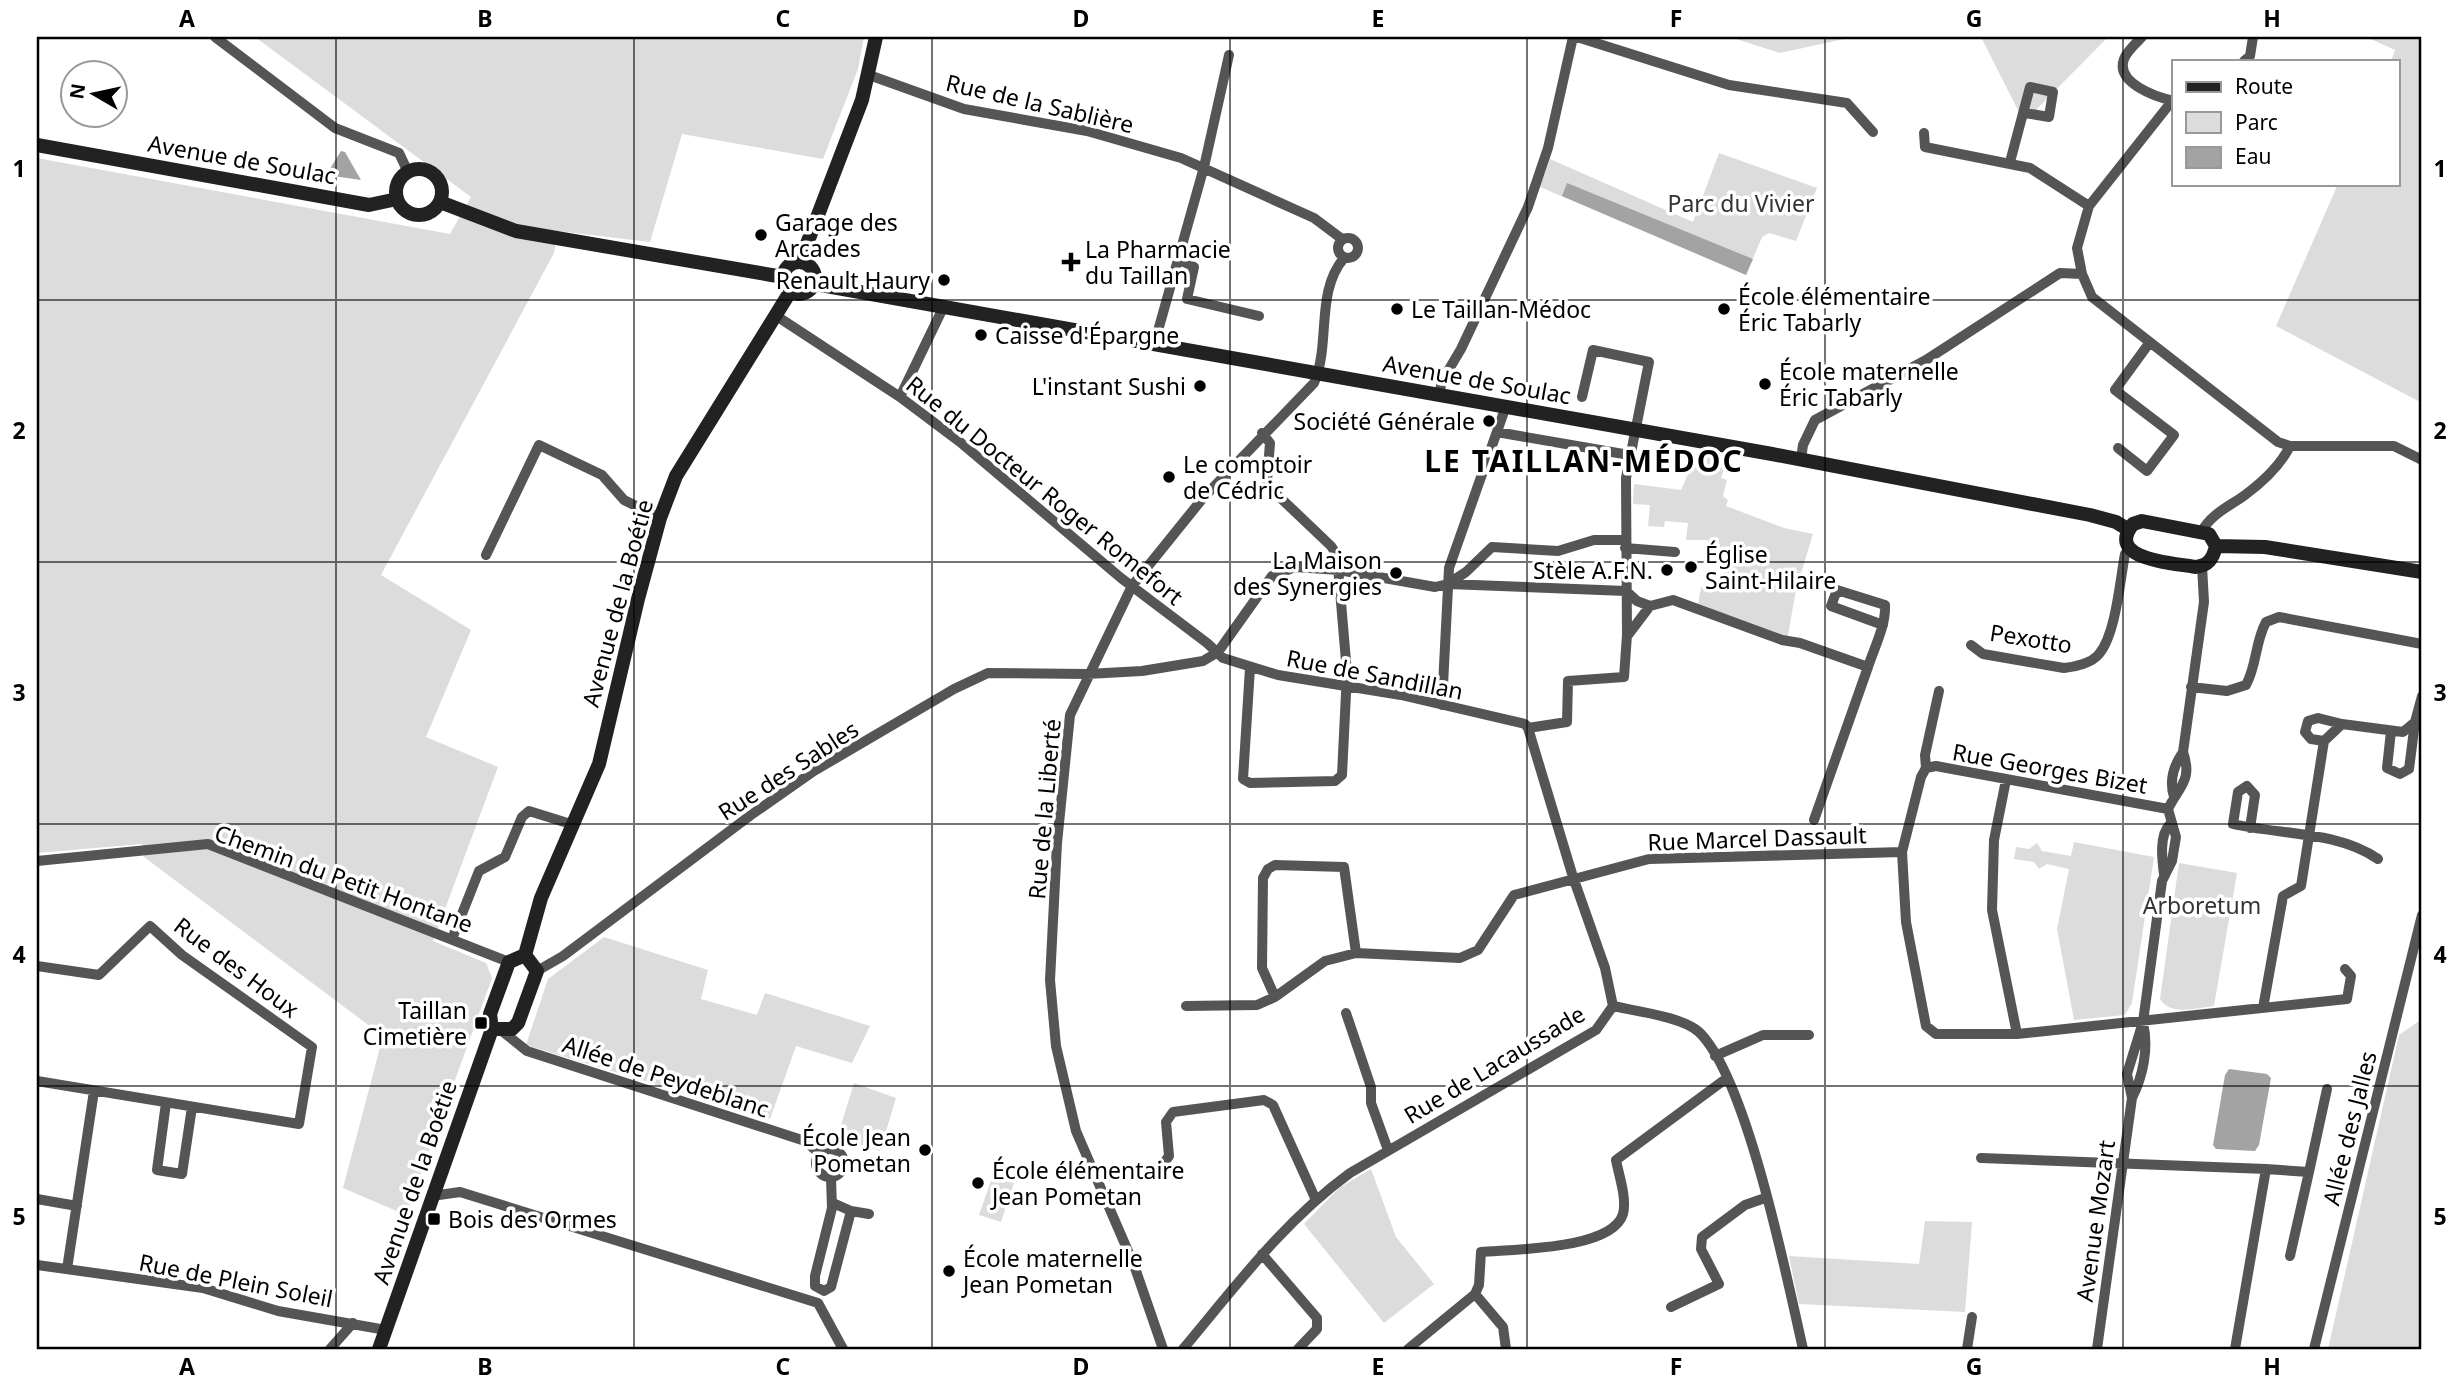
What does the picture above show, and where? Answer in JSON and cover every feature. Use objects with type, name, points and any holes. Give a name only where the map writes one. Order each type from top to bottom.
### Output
[{"type":"main road","points":[[800,262],[869,75],[877,37]]},
{"type":"main road","name":"Avenue de Soulac","points":[[37,145],[369,205],[397,199]]},
{"type":"main road","points":[[419,169],[437,178],[441,185],[440,202],[432,211],[415,215],[401,206],[397,199],[397,186],[408,172],[419,169]]},
{"type":"main road","points":[[440,202],[516,231],[783,278]]},
{"type":"main road","points":[[800,262],[812,268],[815,284],[804,294],[790,292],[783,278],[789,266],[800,262]]},
{"type":"main road","name":"Avenue de Soulac","points":[[815,284],[1801,459],[2090,515],[2116,522],[2129,530]]},
{"type":"main road","name":"Avenue de la Boétie","points":[[525,949],[541,898],[599,764],[660,518],[676,476],[790,292]]},
{"type":"main road","points":[[2142,522],[2202,531],[2214,539],[2216,546],[2214,556],[2202,566],[2140,557],[2130,549],[2129,530],[2142,522]]},
{"type":"main road","points":[[2216,546],[2265,547],[2422,572]]},
{"type":"main road","points":[[525,949],[537,971],[518,1023],[512,1029],[497,1030],[490,1014],[509,962],[525,949]]},
{"type":"main road","name":"Avenue de la Boétie","points":[[379,1349],[432,1196],[497,1030]]},
{"type":"street","points":[[215,37],[335,128],[399,153],[408,172]]},
{"type":"street","points":[[1439,395],[1442,381],[1461,349],[1528,207],[1548,148],[1575,37],[1729,85],[1847,103],[1873,132]]},
{"type":"street","points":[[2142,37],[2124,58],[2122,70],[2129,82],[2172,101]]},
{"type":"street","points":[[2245,60],[2250,56],[2253,37]]},
{"type":"street","points":[[1154,345],[1204,167],[1228,55]]},
{"type":"street","name":"Rue de la Sablière","points":[[869,75],[964,109],[1087,131],[1204,167],[1314,218],[1342,239]]},
{"type":"street","points":[[2172,102],[2089,206],[2077,247],[2082,274],[2092,297],[2278,442],[2290,446],[2394,446],[2422,460]]},
{"type":"street","points":[[2010,162],[2025,113]]},
{"type":"street","points":[[1924,133],[1925,147],[2030,168],[2089,206]]},
{"type":"street","points":[[1318,374],[1326,304],[1332,281],[1344,258],[1357,254],[1358,244],[1351,237],[1342,239],[1338,249],[1344,258]]},
{"type":"street","points":[[1178,259],[1194,267],[1187,299],[1259,316]]},
{"type":"street","points":[[1801,459],[1808,429],[1827,412],[1926,360],[2060,273],[2082,274]]},
{"type":"street","points":[[900,397],[943,308]]},
{"type":"street","name":"Rue du Docteur Roger Romefort","points":[[775,316],[900,397],[960,442],[1132,586],[1218,652]]},
{"type":"street","points":[[2118,448],[2147,471],[2174,435],[2115,390],[2150,342]]},
{"type":"street","points":[[1528,728],[1567,722],[1568,681],[1624,677],[1628,635],[1625,544],[1629,455],[1649,362],[1592,349],[1582,397]]},
{"type":"street","name":"Rue de la Liberté","points":[[1163,1349],[1134,1265],[1076,1131],[1056,1046],[1051,980],[1057,843],[1070,715],[1087,674],[1132,586],[1203,498],[1262,433],[1301,398],[1318,374]]},
{"type":"street","points":[[1442,705],[1448,584],[1458,539],[1506,406]]},
{"type":"street","points":[[1497,432],[1629,455]]},
{"type":"street","points":[[1250,668],[1243,779],[1250,783],[1328,782],[1342,775],[1346,686],[1337,555],[1269,486],[1267,481],[1270,443],[1262,433]]},
{"type":"street","points":[[486,555],[539,445],[602,475],[624,500],[660,518]]},
{"type":"street","points":[[2202,531],[2207,522],[2247,494],[2281,464],[2290,446]]},
{"type":"street","points":[[1448,584],[1466,572],[1492,547],[1558,551],[1594,540],[1675,552]]},
{"type":"street","name":"Pexotto","points":[[1971,645],[1983,654],[2064,668],[2077,667],[2099,654],[2111,628],[2125,554],[2130,549]]},
{"type":"street","points":[[2168,809],[2174,797],[2171,788],[2175,764],[2183,752],[2205,596],[2202,566]]},
{"type":"street","points":[[1218,652],[1272,576],[1295,567],[1339,570],[1435,587],[1448,584],[1626,591],[1637,601],[1650,606],[1673,600],[1782,640],[1800,643],[1868,667]]},
{"type":"street","points":[[1814,820],[1882,625],[1885,605],[1837,590],[1831,606],[1882,625]]},
{"type":"street","points":[[1628,635],[1650,606]]},
{"type":"street","points":[[2191,687],[2227,691],[2246,685],[2253,673],[2259,635],[2266,622],[2279,617],[2422,643]]},
{"type":"street","name":"Rue de Sandillan","points":[[1218,652],[1223,658],[1250,668],[1442,705],[1525,724],[1528,728]]},
{"type":"street","name":"Rue des Sables","points":[[537,971],[563,956],[793,786],[954,689],[988,673],[1004,671],[1087,674],[1142,671],[1203,661],[1218,652]]},
{"type":"street","points":[[1939,691],[1925,755],[1926,768],[1921,776],[1902,852],[1906,922],[1926,1026],[1936,1034],[2017,1034],[2347,999],[2351,976],[2345,969]]},
{"type":"street","points":[[2391,731],[2386,768],[2400,774],[2409,769],[2415,722],[2422,696]]},
{"type":"street","points":[[2324,741],[2311,739],[2305,732],[2308,721],[2318,718],[2403,732],[2415,722]]},
{"type":"street","points":[[2263,1008],[2283,895],[2301,886],[2324,741],[2342,723]]},
{"type":"street","name":"Rue de Lacaussade","points":[[1183,1349],[1262,1254],[1315,1198],[1388,1150],[1596,1030],[1613,1006],[1605,968],[1573,877],[1528,728]]},
{"type":"street","name":"Rue Georges Bizet","points":[[1926,768],[1936,766],[2168,809]]},
{"type":"street","points":[[2006,780],[1994,840],[1992,910],[2017,1034]]},
{"type":"street","name":"Avenue Mozart","points":[[2096,1349],[2132,1098],[2127,1074],[2143,1022],[2164,874],[2161,858],[2165,828],[2170,824],[2168,809]]},
{"type":"street","points":[[452,939],[479,871],[505,857],[522,817],[529,811],[538,811],[574,825]]},
{"type":"street","points":[[2250,828],[2360,846],[2378,859]]},
{"type":"street","name":"Chemin du Petit Hontane","points":[[37,861],[208,844],[509,962]]},
{"type":"street","name":"Rue Marcel Dassault","points":[[1356,953],[1460,958],[1470,956],[1478,950],[1514,895],[1573,877],[1649,859],[1902,852]]},
{"type":"street","points":[[1186,1006],[1257,1005],[1275,997],[1325,961],[1356,953],[1344,867],[1275,865],[1268,869],[1262,878],[1262,968],[1275,997]]},
{"type":"street","name":"Allée des Jalles","points":[[2314,1349],[2422,915]]},
{"type":"street","name":"Rue des Houx","points":[[37,966],[99,975],[150,926],[182,955],[312,1047],[299,1124],[192,1107]]},
{"type":"street","points":[[1613,1006],[1685,1024],[1697,1031],[1715,1056],[1727,1078],[1765,1198],[1803,1349]]},
{"type":"street","points":[[1346,1013],[1371,1087],[1371,1103],[1388,1150]]},
{"type":"street","name":"Allée de Peydeblanc","points":[[497,1030],[527,1051],[805,1141],[820,1154]]},
{"type":"street","points":[[1715,1056],[1763,1035],[1809,1035]]},
{"type":"street","points":[[1408,1349],[1475,1294],[1479,1285],[1481,1252],[1595,1239],[1622,1218],[1625,1205],[1616,1160],[1727,1078]]},
{"type":"street","points":[[37,1080],[94,1091],[166,1102],[192,1107],[182,1174],[158,1170],[166,1102]]},
{"type":"street","points":[[2290,1256],[2327,1089]]},
{"type":"street","points":[[67,1269],[94,1091]]},
{"type":"street","points":[[1096,1178],[1160,1168],[1169,1156],[1166,1122],[1173,1112],[1264,1100],[1273,1105],[1315,1198]]},
{"type":"street","name":"Allée de Peydeblanc","points":[[830,1149],[842,1156],[845,1164],[840,1174],[831,1178],[821,1175],[816,1169],[816,1159],[820,1154],[830,1149]]},
{"type":"street","points":[[1981,1158],[2309,1172]]},
{"type":"street","points":[[2235,1349],[2266,1169]]},
{"type":"street","name":"Allée de Peydeblanc","points":[[831,1178],[833,1203],[814,1276],[819,1290],[828,1290],[831,1287],[851,1211]]},
{"type":"street","points":[[432,1196],[460,1192],[818,1303],[843,1349]]},
{"type":"street","points":[[1671,1307],[1719,1284],[1701,1249],[1702,1237],[1745,1205],[1765,1198]]},
{"type":"street","points":[[37,1199],[77,1206]]},
{"type":"street","points":[[833,1203],[851,1211],[869,1214]]},
{"type":"street","points":[[1262,1254],[1317,1318],[1317,1329],[1298,1349]]},
{"type":"street","name":"Rue de Plein Soleil","points":[[37,1265],[204,1289],[278,1311],[386,1330]]},
{"type":"street","points":[[1475,1294],[1503,1327],[1506,1349]]},
{"type":"street","points":[[1966,1349],[1972,1317]]},
{"type":"street","points":[[330,1349],[353,1323]]},
{"type":"green space","points":[[255,37],[864,37],[858,69],[823,159],[682,134],[650,242],[558,231],[554,253],[381,575],[471,630],[426,737],[498,767],[433,941],[486,963],[492,978],[406,1215],[343,1188],[383,1036],[144,857],[142,844],[37,853],[37,158],[450,234],[471,197]]},
{"type":"green space","points":[[1730,37],[1853,37],[1780,53]]},
{"type":"green space","points":[[1981,37],[2108,37],[2024,122]]},
{"type":"green space","points":[[2366,37],[2422,37],[2422,403],[2276,326],[2337,186],[2400,186],[2400,60],[2391,60],[2395,50]]},
{"type":"green space","name":"Parc du Vivier","points":[[1719,153],[1817,188],[1796,241],[1769,233],[1762,237],[1746,275],[1540,187],[1550,159],[1693,222]]},
{"type":"green space","points":[[1697,454],[1728,459],[1721,478],[1727,480],[1723,496],[1728,500],[1726,506],[1784,528],[1813,534],[1796,590],[1787,641],[1698,605],[1701,587],[1720,590],[1725,559],[1715,557],[1716,551],[1707,549],[1708,540],[1686,540],[1688,523],[1665,521],[1664,527],[1648,526],[1650,505],[1633,504],[1634,484],[1681,490]]},
{"type":"green space","points":[[2074,842],[2154,857],[2132,1003],[2125,1015],[2074,1020],[2057,929],[2069,869],[2047,864],[2039,869],[2034,862],[2014,859],[2016,847],[2029,849],[2037,843],[2042,851],[2071,856]]},
{"type":"green space","name":"Arboretum","points":[[2179,863],[2237,873],[2214,1006],[2177,1009],[2170,1008],[2160,999]]},
{"type":"green space","points":[[604,937],[708,970],[701,999],[757,1015],[765,993],[870,1026],[852,1063],[796,1046],[770,1119],[526,1045],[548,979]]},
{"type":"green space","points":[[2422,1019],[2422,1349],[2328,1349],[2399,1035]]},
{"type":"green space","points":[[854,1083],[896,1098],[880,1151],[837,1138]]},
{"type":"green space","points":[[1371,1169],[1396,1237],[1434,1284],[1384,1323],[1304,1224],[1339,1188]]},
{"type":"green space","points":[[993,1175],[1014,1183],[1001,1222],[979,1215]]},
{"type":"green space","points":[[1925,1221],[1972,1222],[1965,1312],[1799,1304],[1789,1256],[1919,1264]]},
{"type":"water","points":[[341,151],[345,152],[361,180],[326,175]]},
{"type":"water","points":[[1567,183],[1753,259],[1746,275],[1562,196]]},
{"type":"water","points":[[2229,1069],[2267,1074],[2271,1078],[2259,1145],[2255,1151],[2216,1149],[2213,1145],[2225,1075]]},
{"type":"place","name":"Garage des Arcades","points":[[761,235]]},
{"type":"place","name":"La Pharmacie du Taillan","points":[[1071,262]]},
{"type":"place","name":"Renault Haury","points":[[944,280]]},
{"type":"place","name":"Le Taillan-Médoc","points":[[1397,309]]},
{"type":"place","name":"École élémentaire Éric Tabarly","points":[[1724,309]]},
{"type":"place","name":"Caisse d'Épargne","points":[[981,335]]},
{"type":"place","name":"École maternelle Éric Tabarly","points":[[1765,384]]},
{"type":"place","name":"L'instant Sushi","points":[[1200,386]]},
{"type":"place","name":"Société Générale","points":[[1489,421]]},
{"type":"place","name":"Le comptoir de Cédric","points":[[1169,477]]},
{"type":"place","name":"Église Saint-Hilaire","points":[[1691,567]]},
{"type":"place","name":"Stèle A.F.N.","points":[[1667,570]]},
{"type":"place","name":"La Maison des Synergies","points":[[1396,573]]},
{"type":"place","name":"Taillan Cimetière","points":[[481,1023]]},
{"type":"place","name":"École Jean Pometan","points":[[925,1150]]},
{"type":"place","name":"École élémentaire Jean Pometan","points":[[978,1183]]},
{"type":"place","name":"Bois des Ormes","points":[[434,1219]]},
{"type":"place","name":"École maternelle Jean Pometan","points":[[949,1271]]},
{"type":"district","name":"LE TAILLAN-MÉDOC","points":[[1584,460]]}]
